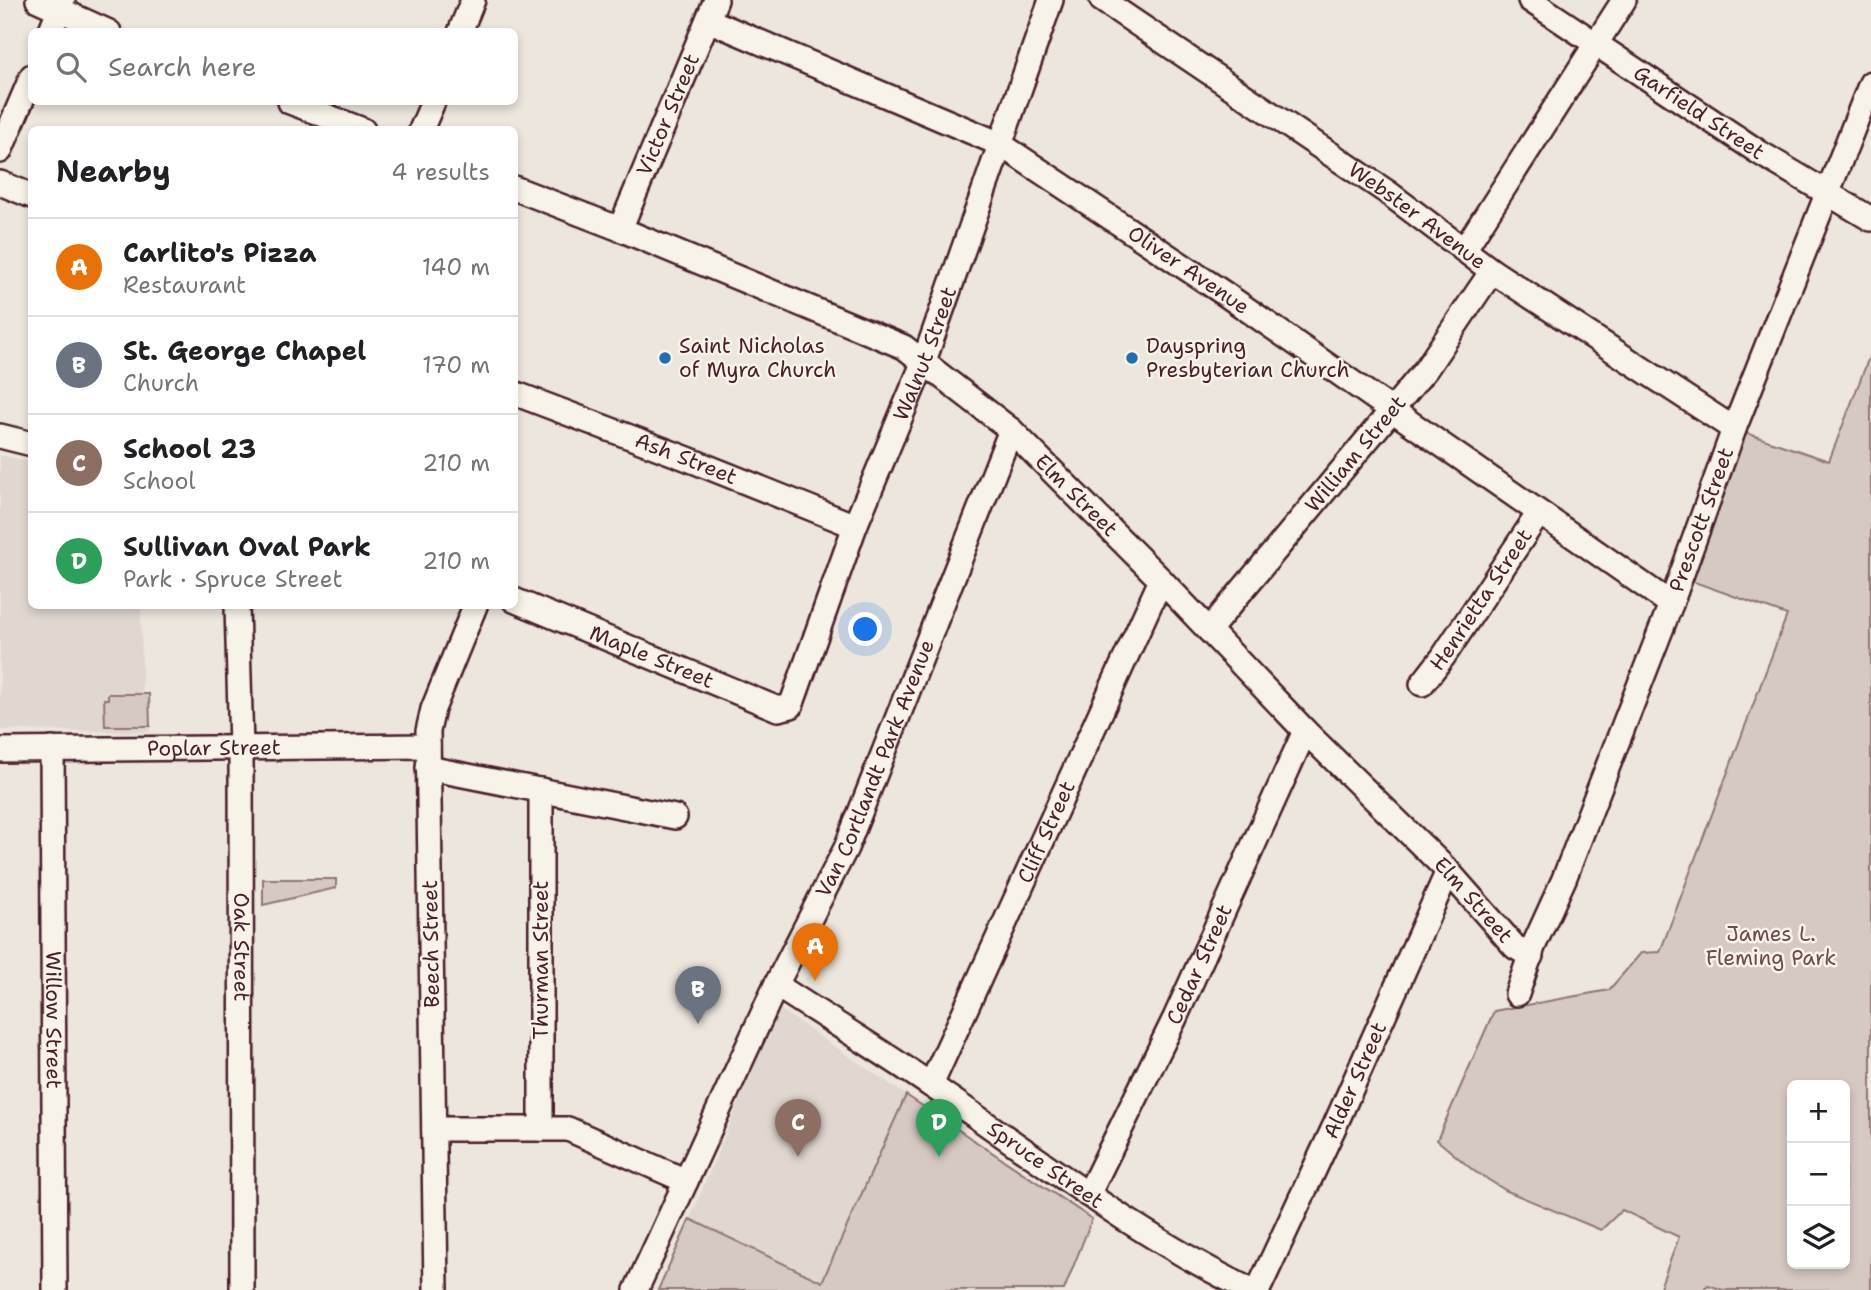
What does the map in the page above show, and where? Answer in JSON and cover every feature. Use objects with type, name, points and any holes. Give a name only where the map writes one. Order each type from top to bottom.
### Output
[{"type":"street","points":[[38,0],[61,5],[101,28]]},
{"type":"street","points":[[462,28],[473,0]]},
{"type":"street","name":"Walnut Street","points":[[790,706],[855,526],[924,361],[1051,0]]},
{"type":"street","name":"Webster Avenue","points":[[1102,0],[1387,192],[1492,271],[1734,429]]},
{"type":"street","name":"Garfield Street","points":[[1530,0],[1760,153],[1871,219]]},
{"type":"street","points":[[1464,250],[1624,0]]},
{"type":"street","points":[[52,28],[61,5]]},
{"type":"street","name":"Oliver Avenue","points":[[712,10],[1000,144],[1211,285],[1671,604]]},
{"type":"street","name":"Victor Street","points":[[621,229],[712,10]]},
{"type":"street","name":"Prescott Street","points":[[1517,994],[1671,604],[1734,429],[1826,192],[1871,83]]},
{"type":"street","points":[[0,151],[28,85]]},
{"type":"street","points":[[298,105],[353,126]]},
{"type":"street","points":[[423,126],[432,105]]},
{"type":"street","points":[[0,183],[28,194]]},
{"type":"street","name":"Elm Street","points":[[518,190],[621,229],[904,347],[924,361],[1012,430],[1161,580],[1305,731],[1448,871],[1515,947],[1531,956]]},
{"type":"street","name":"William Street","points":[[1209,630],[1426,369],[1492,271]]},
{"type":"street","name":"Ash Street","points":[[518,395],[855,526]]},
{"type":"street","name":"Van Cortlandt Park Avenue","points":[[636,1290],[776,985],[846,848],[1012,430]]},
{"type":"street","points":[[0,436],[28,443]]},
{"type":"street","name":"Henrietta Street","points":[[1422,684],[1539,513]]},
{"type":"street","name":"Cliff Street","points":[[931,1085],[1161,580]]},
{"type":"street","name":"Maple Street","points":[[518,602],[778,709],[790,706]]},
{"type":"street","name":"Oak Street","points":[[237,609],[241,748],[242,1290]]},
{"type":"street","name":"Beech Street","points":[[436,1290],[428,731],[433,709],[474,609]]},
{"type":"street","name":"Cedar Street","points":[[1088,1195],[1175,1018],[1305,731]]},
{"type":"street","name":"Poplar Street","points":[[0,750],[241,748],[428,757],[541,790],[675,817]]},
{"type":"street","name":"Willow Street","points":[[52,750],[55,1290]]},
{"type":"street","name":"Thurman Street","points":[[541,790],[541,1129]]},
{"type":"street","name":"Alder Street","points":[[1258,1290],[1448,871]]},
{"type":"street","name":"Spruce Street","points":[[776,985],[931,1085],[1088,1195],[1213,1272],[1250,1290]]},
{"type":"street","points":[[434,1129],[574,1130],[686,1181]]},
{"type":"shaded area","points":[[0,455],[28,461],[28,609],[141,609],[142,693],[149,694],[150,732],[0,730]]},
{"type":"shaded area","points":[[781,1010],[906,1095],[822,1282],[690,1219],[765,1040]]},
{"type":"green space","name":"James L. Fleming Park","points":[[1871,352],[1871,1290],[1723,1290],[1708,1285],[1703,1290],[1659,1290],[1679,1237],[1622,1210],[1601,1230],[1507,1191],[1474,1171],[1437,1140],[1494,1011],[1609,990],[1641,953],[1660,952],[1787,615],[1680,577],[1734,429],[1829,461]]},
{"type":"green space","points":[[108,694],[149,694],[150,726],[105,726],[104,699],[108,699]]},
{"type":"green space","points":[[263,879],[336,879],[336,888],[263,905]]},
{"type":"green space","points":[[906,1095],[1092,1219],[1064,1290],[658,1290],[690,1219],[822,1282]]},
{"type":"place","name":"Saint Nicholas of Myra Church","points":[[665,358]]},
{"type":"place","name":"Dayspring Presbyterian Church","points":[[1132,358]]},
{"type":"place","name":"Carlito's Pizza","points":[[815,981]]},
{"type":"place","name":"St. George Chapel","points":[[698,1024]]},
{"type":"place","name":"School 23","points":[[798,1157]]},
{"type":"place","name":"Sullivan Oval Park","points":[[939,1157]]}]
